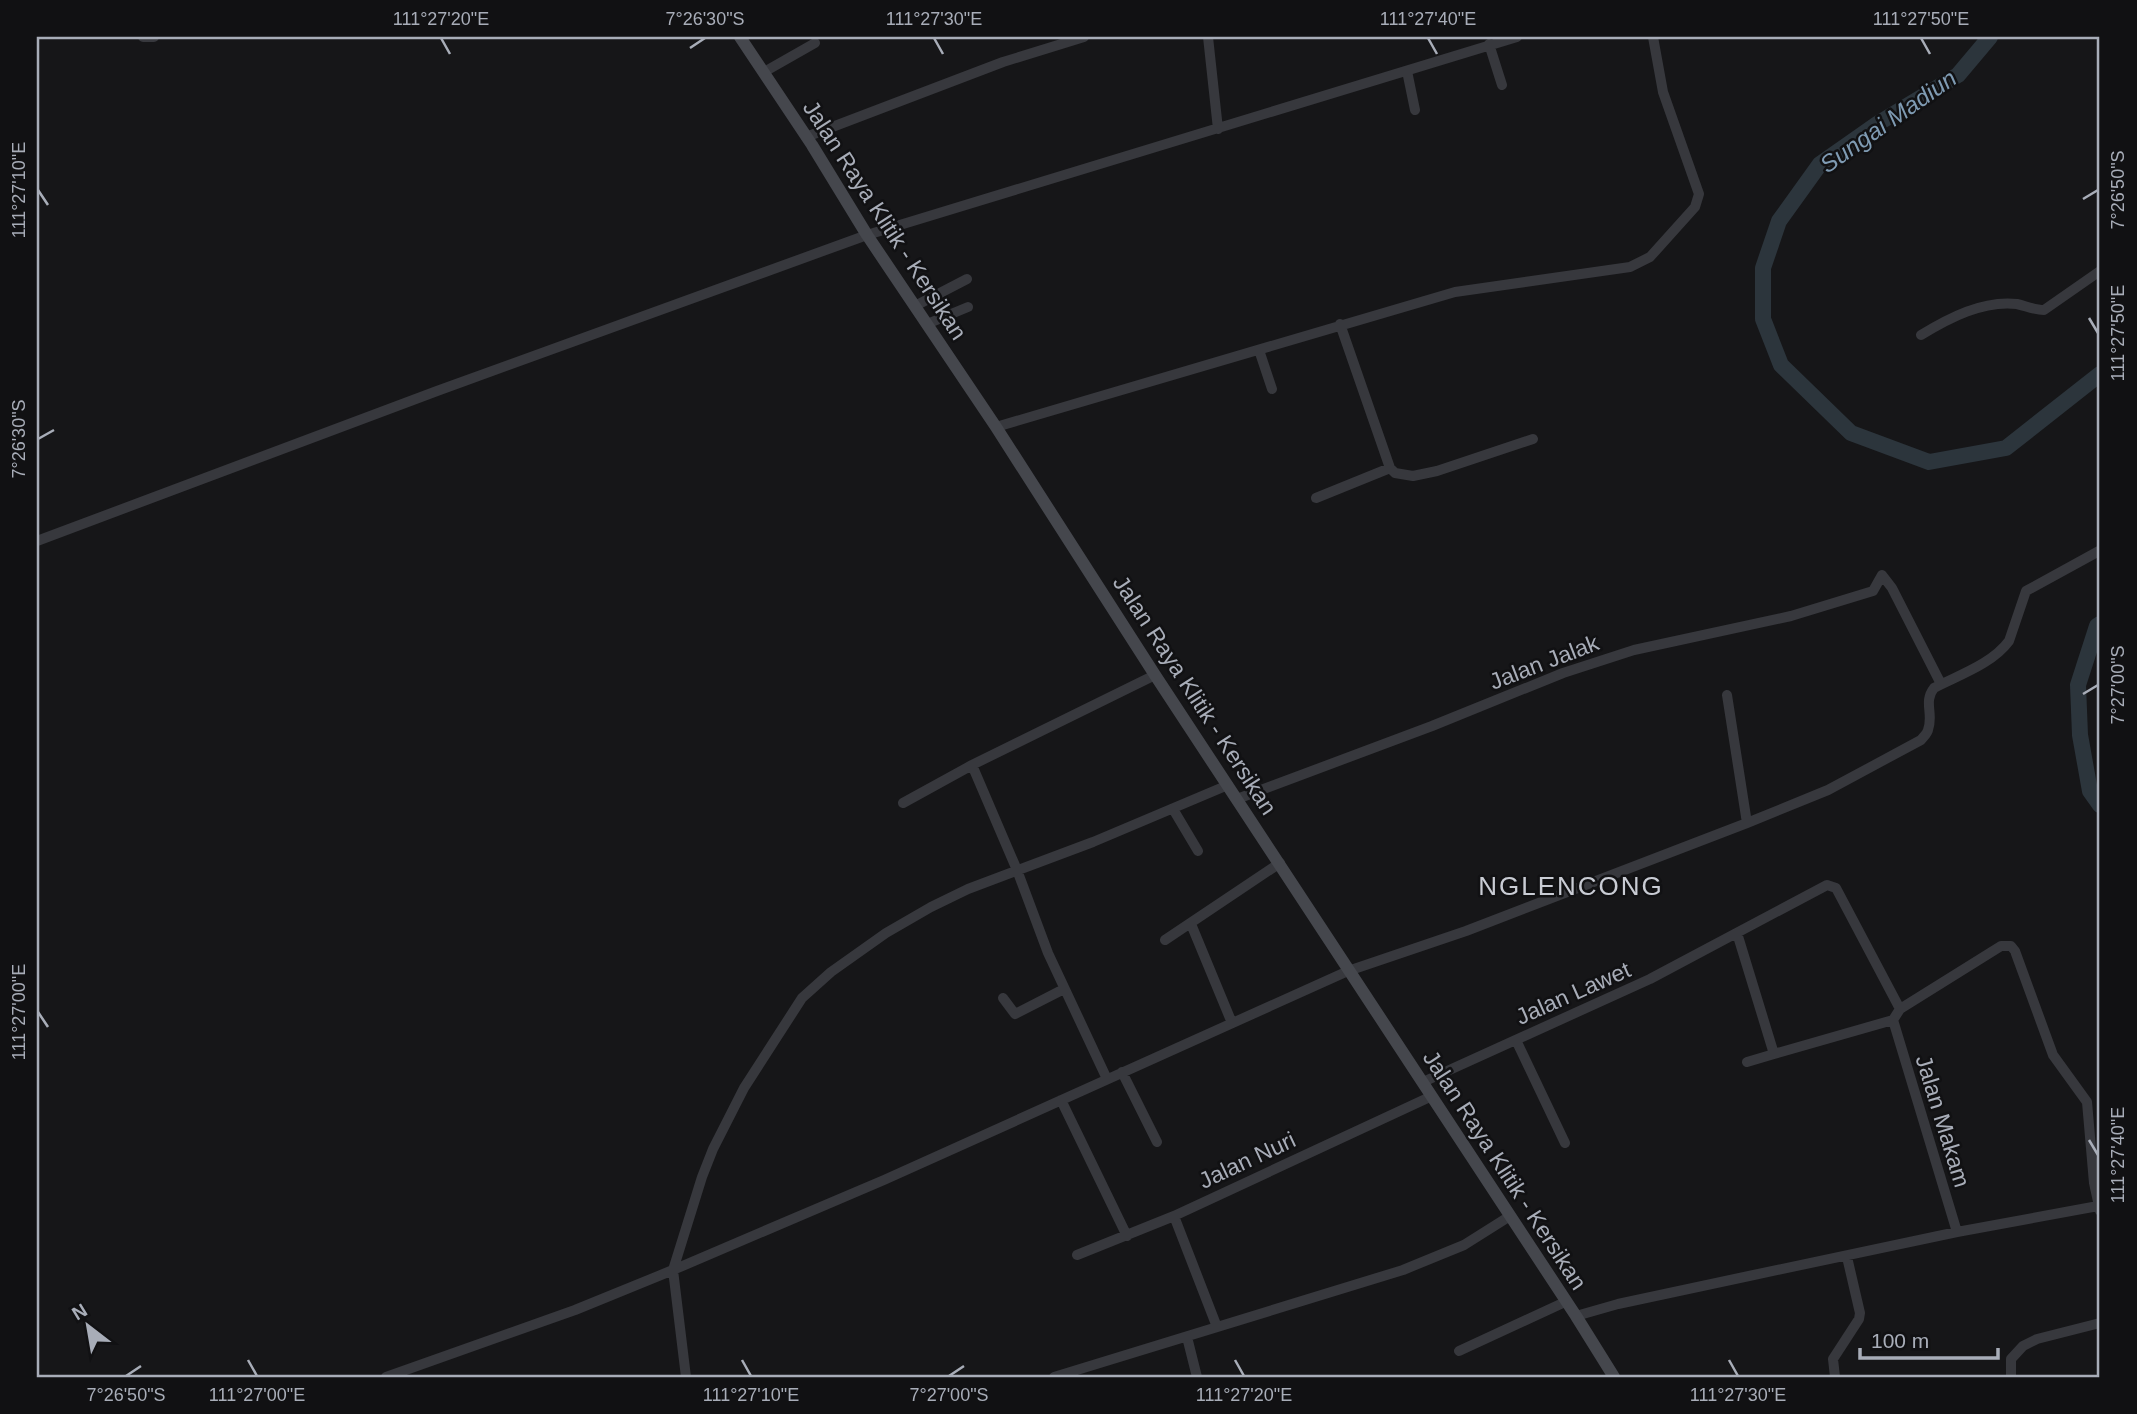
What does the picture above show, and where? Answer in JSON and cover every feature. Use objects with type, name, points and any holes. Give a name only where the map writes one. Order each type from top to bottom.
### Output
[{"type":"street","points":[[143,37],[153,37]]},
{"type":"street","name":"Jalan Raya Klitik - Kersikan","points":[[740,37],[1614,1377]]},
{"type":"street","points":[[806,137],[1003,62],[1084,37]]},
{"type":"street","points":[[1208,37],[1218,129]]},
{"type":"street","points":[[37,541],[424,396],[867,235],[1517,37]]},
{"type":"street","points":[[996,427],[1455,292],[1630,267],[1650,257],[1695,208],[1699,194],[1663,92],[1653,37]]},
{"type":"street","points":[[764,72],[815,43]]},
{"type":"street","points":[[1489,44],[1502,85]]},
{"type":"street","points":[[1407,71],[1415,110]]},
{"type":"street","points":[[1921,335],[1944,321],[1997,304],[2018,304],[2044,310],[2100,271]]},
{"type":"street","points":[[915,306],[967,279]]},
{"type":"street","points":[[927,324],[968,306]]},
{"type":"street","points":[[1340,324],[1390,468],[1395,473],[1404,475],[1437,471],[1533,439]]},
{"type":"street","points":[[1259,350],[1272,388]]},
{"type":"street","points":[[1316,499],[1390,468]]},
{"type":"street","points":[[386,1377],[575,1310],[673,1270],[884,1180],[1348,971],[1491,922],[1747,824],[1828,790],[1921,740],[1928,730],[1929,695],[1941,684],[1992,658],[2004,648],[2009,641],[2026,591],[2099,551]]},
{"type":"street","name":"Jalan Jalak","points":[[1237,799],[1432,726],[1563,673],[1634,650],[1791,616],[1873,591],[1882,575],[1892,588],[1941,684]]},
{"type":"street","points":[[903,803],[972,765],[1155,675]]},
{"type":"street","points":[[1727,695],[1747,824]]},
{"type":"street","points":[[972,765],[1017,870],[1048,954],[1107,1079]]},
{"type":"street","points":[[686,1377],[673,1270],[713,1149],[744,1087],[802,998],[813,986],[886,933],[968,889],[1228,785]]},
{"type":"street","points":[[1173,809],[1198,851]]},
{"type":"street","points":[[1165,940],[1280,863]]},
{"type":"street","name":"Jalan Lawet","points":[[1423,1082],[1650,979],[1827,885],[1836,888],[1900,1009]]},
{"type":"street","points":[[1191,924],[1231,1023]]},
{"type":"street","points":[[1737,933],[1774,1054]]},
{"type":"street","points":[[1576,1316],[1618,1304],[1957,1232],[2099,1209],[2087,1102],[2053,1055],[2011,946],[2001,946],[1900,1009],[1893,1020],[1747,1062]]},
{"type":"street","points":[[1003,998],[1015,1014],[1064,989]]},
{"type":"street","name":"Jalan Makam","points":[[1893,1020],[1957,1232]]},
{"type":"street","points":[[1516,1040],[1565,1143]]},
{"type":"street","points":[[1122,1072],[1157,1142]]},
{"type":"street","name":"Jalan Nuri","points":[[1077,1255],[1174,1216],[1432,1096]]},
{"type":"street","points":[[1061,1100],[1127,1236]]},
{"type":"street","points":[[1174,1216],[1217,1327]]},
{"type":"street","points":[[1054,1377],[1403,1270],[1464,1245],[1510,1216]]},
{"type":"street","points":[[1835,1377],[1833,1359],[1856,1324],[1860,1313],[1847,1257]]},
{"type":"street","points":[[1459,1351],[1565,1302]]},
{"type":"street","points":[[2011,1377],[2011,1359],[2023,1346],[2037,1339],[2100,1323]]},
{"type":"street","points":[[1187,1337],[1196,1377]]},
{"type":"waterway","name":"Sungai Madiun","points":[[1990,37],[1958,75],[1877,124],[1820,164],[1779,221],[1763,268],[1763,319],[1781,365],[1851,433],[1929,462],[2006,448],[2100,374]]},
{"type":"waterway","name":"Sungai Madiun","points":[[2100,624],[2097,626],[2078,685],[2080,735],[2090,791],[2100,805]]},
{"type":"district","name":"NGLENCONG","points":[[1571,886]]}]
